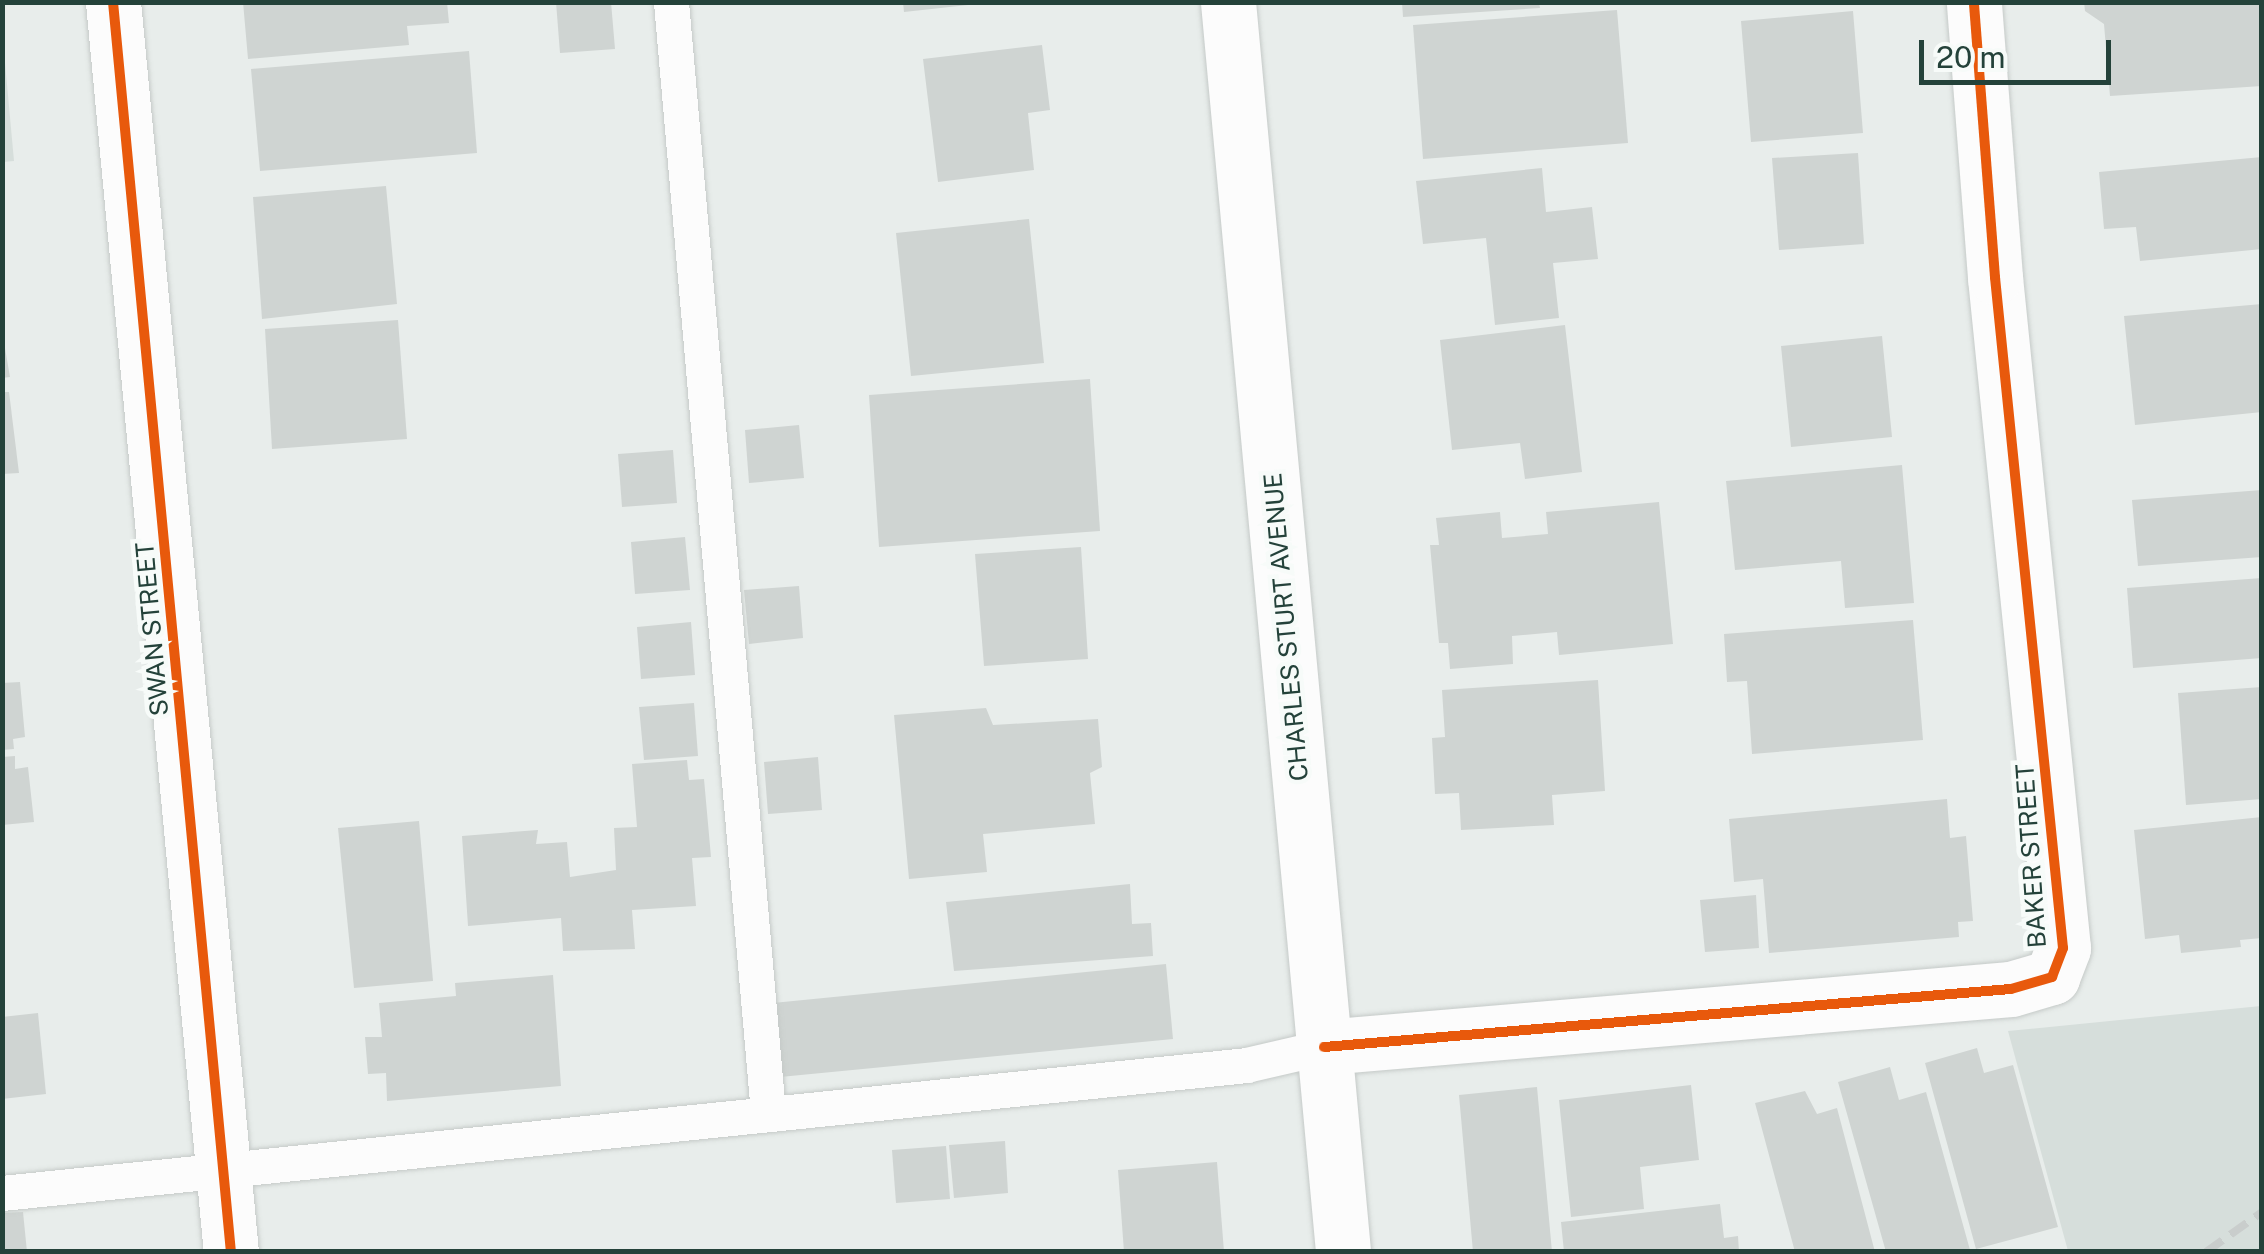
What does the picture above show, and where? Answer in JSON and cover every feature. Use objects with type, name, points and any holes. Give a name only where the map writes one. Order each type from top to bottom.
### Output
[{"type":"street","name":"SWAN STREET","points":[[114,2],[231,1252]]},
{"type":"street","name":"CHARLES STURT AVENUE","points":[[1228,2],[1343,1252]]},
{"type":"street","name":"BAKER STREET","points":[[1324,1048],[1992,991],[2052,977],[2063,948],[1995,278],[1974,2]]},
{"type":"lane","points":[[671,2],[768,1114]]},
{"type":"lane","points":[[2,1194],[1246,1065],[1324,1048]]},
{"type":"shaded area","points":[[2,30],[14,161],[3,162],[2,162]]},
{"type":"shaded area","points":[[2261,1006],[2261,1251],[2068,1251],[2008,1031]]},
{"type":"building","points":[[243,2],[447,2],[449,23],[407,26],[409,45],[248,59]]},
{"type":"building","points":[[556,2],[611,2],[615,49],[560,53]]},
{"type":"building","points":[[903,2],[968,2],[968,5],[904,12]]},
{"type":"building","points":[[1402,2],[1539,2],[1540,8],[1403,17]]},
{"type":"building","points":[[2084,2],[2262,2],[2262,86],[2110,96],[2104,24],[2085,11]]},
{"type":"building","points":[[1617,10],[1628,143],[1423,159],[1413,25]]},
{"type":"building","points":[[1853,11],[1863,133],[1751,142],[1741,21]]},
{"type":"building","points":[[1042,45],[1050,110],[1028,113],[1034,170],[938,182],[923,59]]},
{"type":"building","points":[[469,51],[477,153],[260,171],[251,69]]},
{"type":"building","points":[[1858,153],[1864,244],[1779,250],[1772,158]]},
{"type":"building","points":[[2262,157],[2262,249],[2140,261],[2136,227],[2104,229],[2099,172]]},
{"type":"building","points":[[1542,168],[1546,212],[1592,207],[1598,259],[1553,263],[1559,318],[1495,325],[1486,238],[1423,244],[1416,181]]},
{"type":"building","points":[[386,186],[397,304],[262,319],[253,197]]},
{"type":"building","points":[[1029,219],[1044,363],[911,376],[896,233]]},
{"type":"building","points":[[2262,304],[2262,412],[2135,425],[2124,316]]},
{"type":"building","points":[[398,320],[407,439],[272,449],[265,329]]},
{"type":"building","points":[[1565,325],[1582,472],[1525,479],[1520,443],[1452,450],[1440,340]]},
{"type":"building","points":[[2,331],[10,377],[2,378]]},
{"type":"building","points":[[1882,336],[1892,437],[1791,447],[1781,346]]},
{"type":"building","points":[[1090,379],[1100,531],[879,547],[869,395]]},
{"type":"building","points":[[2,392],[9,392],[19,473],[2,474]]},
{"type":"building","points":[[799,425],[804,478],[749,483],[745,430]]},
{"type":"building","points":[[673,450],[677,503],[622,507],[618,454]]},
{"type":"building","points":[[1902,465],[1914,603],[1845,608],[1841,561],[1735,570],[1726,481]]},
{"type":"building","points":[[2262,490],[2262,557],[2138,566],[2132,500]]},
{"type":"building","points":[[1659,502],[1673,644],[1559,655],[1557,632],[1512,636],[1513,664],[1450,669],[1448,643],[1439,643],[1430,545],[1439,545],[1436,518],[1500,512],[1502,538],[1548,534],[1546,512]]},
{"type":"building","points":[[685,537],[690,590],[635,594],[631,542]]},
{"type":"building","points":[[1081,547],[1088,659],[984,666],[975,554]]},
{"type":"building","points":[[2262,578],[2262,658],[2133,668],[2127,588]]},
{"type":"building","points":[[799,586],[803,638],[749,644],[744,590]]},
{"type":"building","points":[[1913,620],[1923,740],[1752,754],[1747,681],[1727,682],[1724,634]]},
{"type":"building","points":[[691,622],[695,675],[641,679],[637,627]]},
{"type":"building","points":[[1598,680],[1605,791],[1552,795],[1554,825],[1461,830],[1459,793],[1435,794],[1432,738],[1445,737],[1442,690]]},
{"type":"building","points":[[20,682],[25,737],[13,739],[14,749],[2,750],[2,683]]},
{"type":"building","points":[[2262,687],[2262,799],[2186,805],[2178,693]]},
{"type":"building","points":[[694,703],[698,756],[644,760],[639,707]]},
{"type":"building","points":[[986,708],[993,725],[1098,719],[1102,767],[1090,773],[1095,824],[983,834],[987,872],[909,879],[894,715]]},
{"type":"building","points":[[15,756],[15,769],[28,767],[34,822],[2,825],[2,757]]},
{"type":"building","points":[[818,757],[822,810],[768,814],[764,762]]},
{"type":"building","points":[[687,760],[689,780],[704,779],[711,857],[692,858],[696,906],[632,910],[635,949],[563,951],[561,918],[468,926],[462,836],[538,830],[536,844],[567,842],[570,877],[616,870],[614,828],[637,827],[632,764]]},
{"type":"building","points":[[1947,799],[1950,838],[1966,836],[1973,921],[1958,922],[1959,937],[1769,953],[1763,879],[1734,882],[1729,819]]},
{"type":"building","points":[[2262,817],[2262,938],[2240,940],[2241,947],[2181,953],[2179,935],[2145,939],[2134,830]]},
{"type":"building","points":[[419,821],[433,981],[354,988],[338,828]]},
{"type":"building","points":[[1130,884],[1132,924],[1151,923],[1153,956],[954,971],[946,902]]},
{"type":"building","points":[[1756,895],[1759,948],[1705,952],[1700,900]]},
{"type":"building","points":[[1166,964],[1173,1039],[780,1077],[773,1003]]},
{"type":"building","points":[[553,975],[561,1086],[387,1101],[386,1073],[368,1074],[365,1037],[382,1037],[379,1003],[456,996],[455,983]]},
{"type":"building","points":[[38,1013],[46,1094],[2,1099],[2,1017]]},
{"type":"building","points":[[1977,1048],[1984,1073],[2013,1065],[2058,1227],[1976,1249],[1925,1063]]},
{"type":"building","points":[[1890,1067],[1899,1100],[1926,1092],[1970,1250],[1886,1252],[1838,1082]]},
{"type":"building","points":[[1691,1085],[1699,1160],[1640,1167],[1644,1209],[1571,1217],[1559,1100]]},
{"type":"building","points":[[1537,1087],[1552,1252],[1473,1252],[1459,1095]]},
{"type":"building","points":[[1805,1091],[1817,1114],[1837,1108],[1875,1252],[1795,1252],[1755,1103]]},
{"type":"building","points":[[1005,1141],[1008,1193],[954,1198],[949,1145]]},
{"type":"building","points":[[946,1146],[950,1199],[896,1203],[892,1150]]},
{"type":"building","points":[[1217,1162],[1224,1252],[1124,1252],[1118,1170]]},
{"type":"building","points":[[1720,1204],[1724,1238],[1738,1236],[1739,1252],[1564,1252],[1561,1222]]},
{"type":"building","points":[[23,1212],[27,1252],[2,1252],[2,1213]]},
{"type":"railway","points":[[2206,1252],[2262,1212]]},
{"type":"cycle path","points":[[113,2],[231,1252]]},
{"type":"cycle path","points":[[1324,1047],[2011,989],[2052,977],[2063,948],[1995,277],[1974,2]]}]
